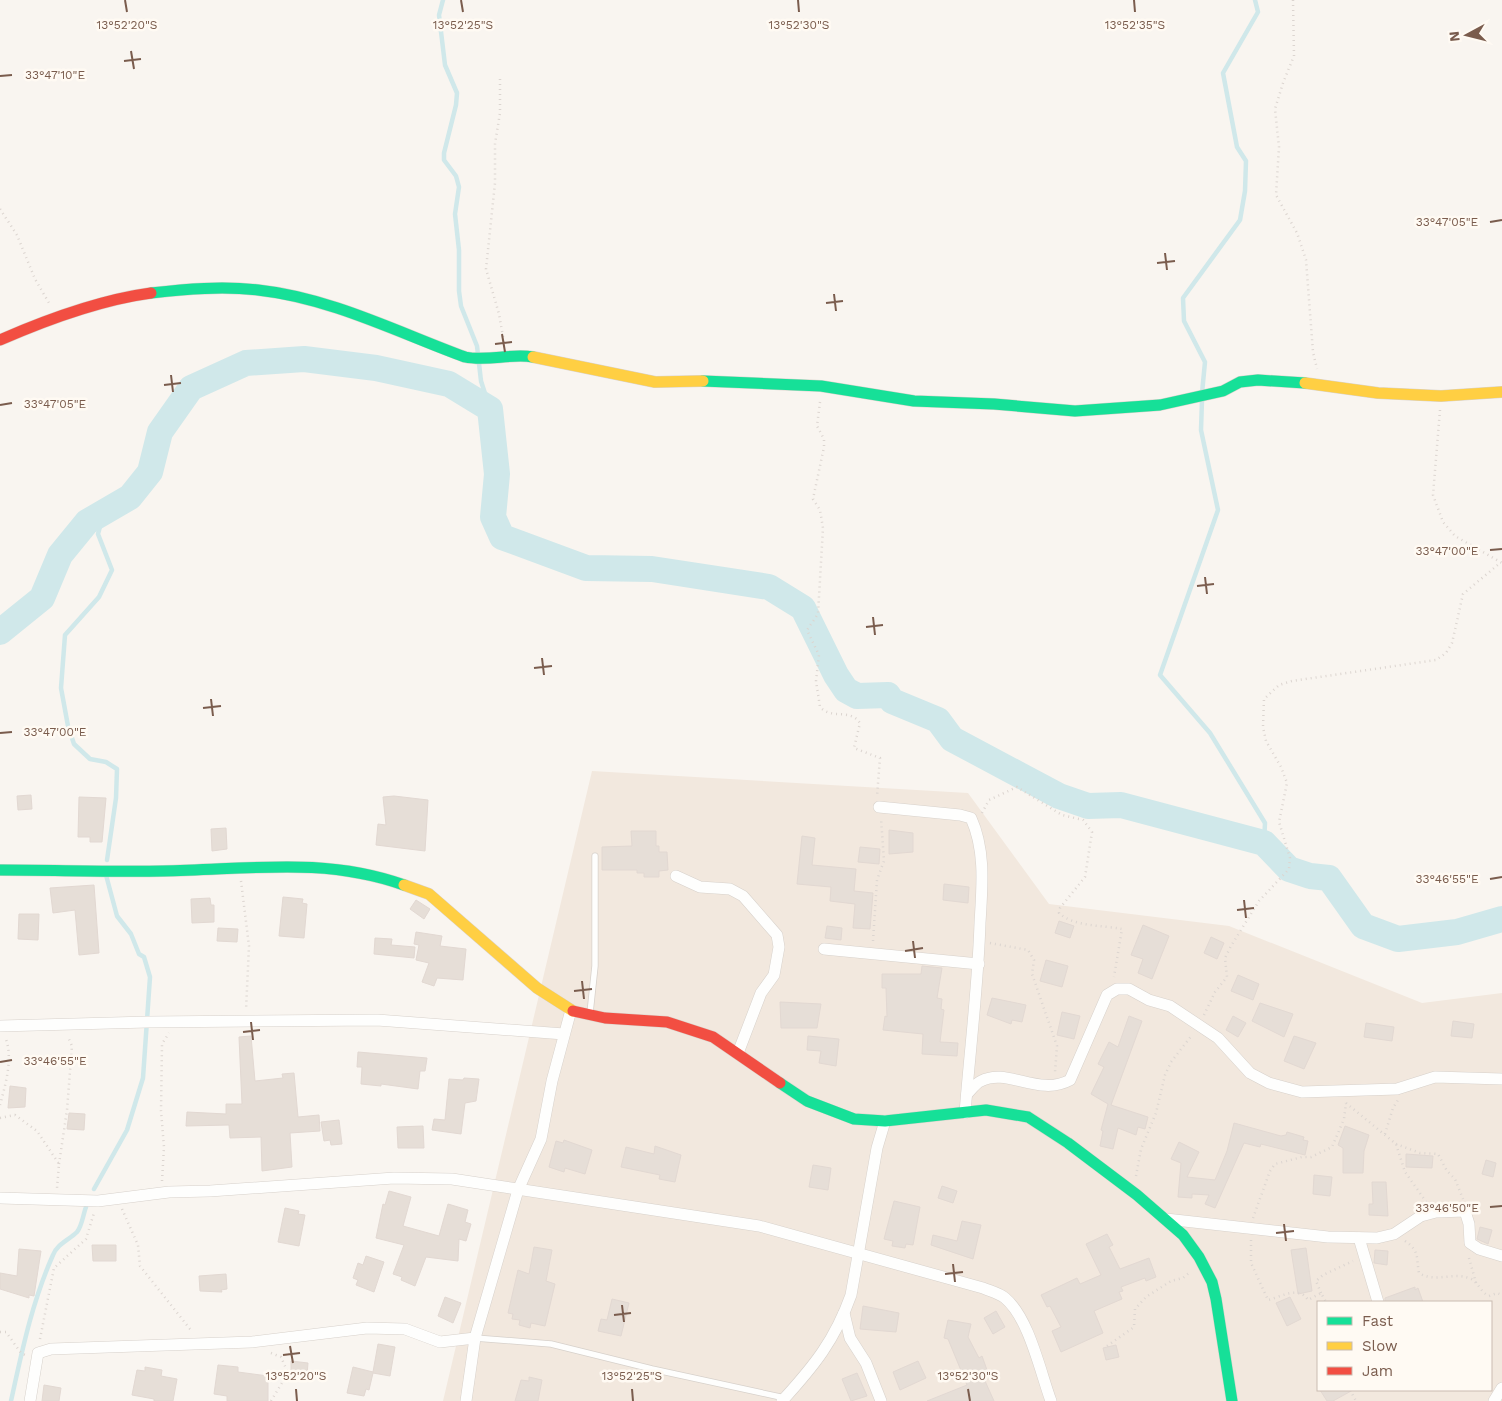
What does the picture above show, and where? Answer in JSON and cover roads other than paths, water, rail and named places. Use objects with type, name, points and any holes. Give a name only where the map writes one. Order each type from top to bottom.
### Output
[{"type":"street","points":[[0,340],[61,315],[138,295],[205,286],[234,286],[294,296],[333,307],[465,358],[479,360],[503,356],[527,356],[655,382],[734,381],[817,386],[914,401],[994,404],[1075,411],[1160,404],[1202,397],[1249,380],[1324,384],[1378,393],[1441,396],[1502,392]]},
{"type":"street","points":[[879,807],[960,815],[971,818],[975,827],[983,869],[979,964],[965,1113]]},
{"type":"street","points":[[0,870],[164,871],[239,867],[330,867],[374,874],[403,883],[428,894],[461,920],[537,988],[571,1010],[590,1015],[674,1024],[712,1037],[820,1108],[854,1119],[885,1121],[986,1110],[1028,1117],[1106,1170],[1166,1219],[1183,1235],[1199,1257],[1212,1282],[1216,1299],[1232,1401]]},
{"type":"street","points":[[676,876],[700,887],[730,888],[743,896],[777,935],[779,947],[774,976],[761,993],[738,1053]]},
{"type":"street","points":[[824,949],[979,964]]},
{"type":"street","points":[[967,1094],[981,1081],[992,1077],[1047,1087],[1060,1085],[1070,1080],[1090,1038],[1101,1008],[1112,991],[1129,988],[1149,1000],[1170,1006],[1218,1038],[1250,1073],[1269,1083],[1302,1092],[1398,1089],[1436,1077],[1502,1079]]},
{"type":"street","points":[[466,1401],[475,1338],[518,1190],[541,1139],[571,1010]]},
{"type":"street","points":[[2,1031],[69,1024],[377,1020],[564,1034]]},
{"type":"street","points":[[784,1400],[826,1349],[844,1313],[850,1295],[877,1148],[885,1121]]},
{"type":"street","points":[[0,1198],[98,1201],[161,1193],[394,1178],[452,1178],[518,1190],[740,1223],[857,1252],[983,1288],[1003,1296],[1014,1308],[1022,1322],[1050,1401]]},
{"type":"street","points":[[1166,1219],[1301,1234],[1378,1238],[1394,1234],[1421,1216],[1436,1212],[1465,1211],[1469,1224],[1470,1243],[1478,1249],[1502,1256]]},
{"type":"street","points":[[1359,1238],[1378,1301]]},
{"type":"street","points":[[844,1313],[850,1338],[866,1363],[881,1401]]},
{"type":"street","points":[[30,1401],[37,1357],[51,1349],[252,1342],[367,1328],[405,1329],[440,1342],[475,1338]]},
{"type":"street","points":[[1494,1401],[1502,1388]]},
{"type":"lane","points":[[590,1015],[595,966],[595,856]]},
{"type":"lane","points":[[475,1338],[550,1344],[784,1400]]},
{"type":"waterway","points":[[443,0],[439,15],[445,65],[457,93],[444,160],[456,176],[459,187],[455,214],[459,250],[459,291],[461,306],[477,346],[481,381],[490,409]]},
{"type":"waterway","points":[[1202,393],[1205,362],[1184,321],[1183,298],[1240,220],[1245,191],[1246,161],[1237,147],[1223,73],[1258,12],[1255,0]]},
{"type":"waterway","points":[[0,632],[42,598],[60,555],[87,522],[130,497],[150,472],[160,432],[191,388],[246,363],[304,359],[376,368],[449,384],[490,409],[497,474],[493,517],[502,537],[586,568],[652,569],[769,587],[803,608],[836,675],[846,690],[857,696],[888,695],[892,701],[938,720],[952,739],[1059,796],[1088,806],[1121,805],[1264,843],[1289,869],[1310,876],[1329,878],[1363,926],[1398,939],[1457,932],[1502,919]]},
{"type":"waterway","points":[[1202,400],[1201,430],[1218,510],[1160,675],[1210,733],[1265,823],[1264,843]]},
{"type":"waterway","points":[[104,512],[98,534],[112,570],[99,597],[65,635],[61,688],[68,726],[74,744],[90,759],[106,762],[117,769],[116,798],[107,860]]},
{"type":"waterway","points":[[94,1189],[127,1130],[143,1078],[150,977],[144,957],[139,954],[131,934],[117,916],[106,875]]},
{"type":"waterway","points":[[11,1401],[28,1327],[39,1291],[55,1251],[79,1230],[86,1207]]}]
